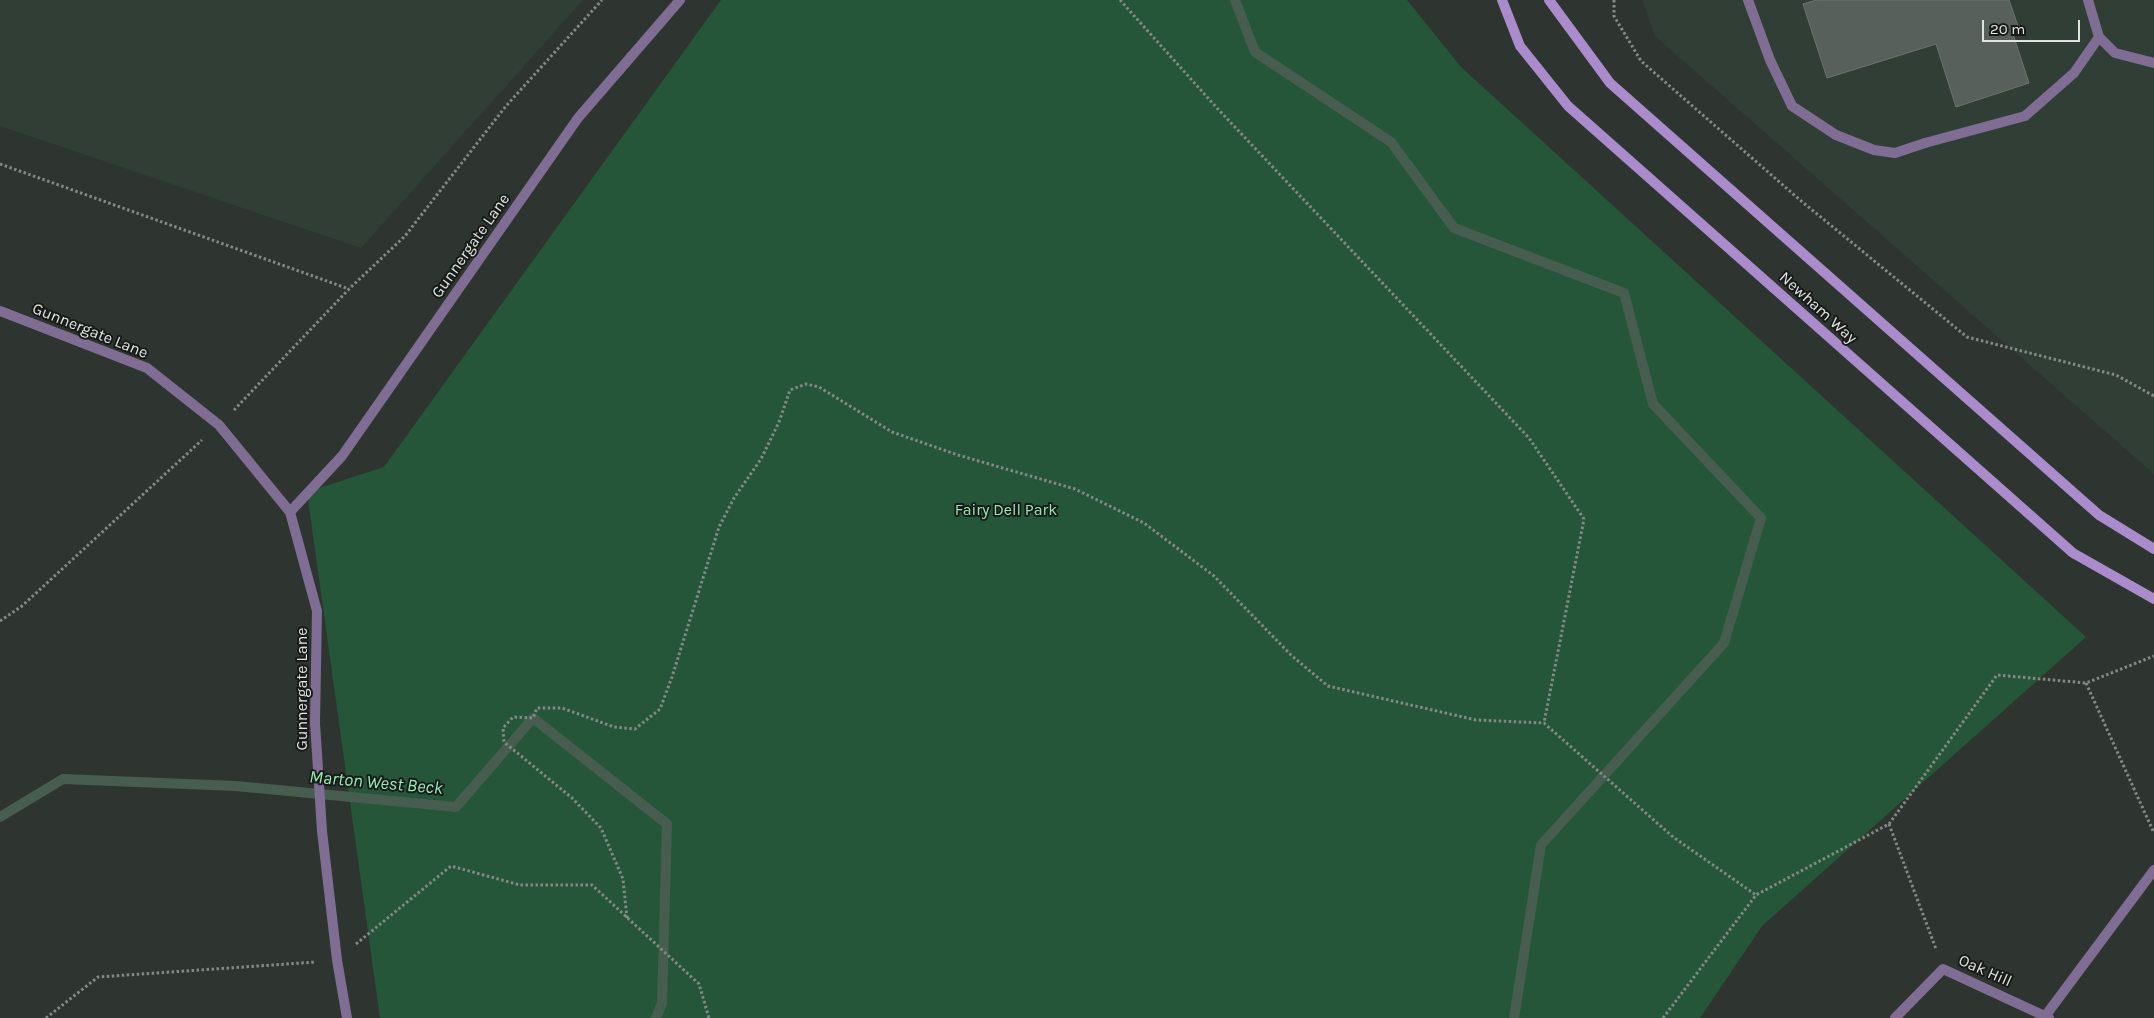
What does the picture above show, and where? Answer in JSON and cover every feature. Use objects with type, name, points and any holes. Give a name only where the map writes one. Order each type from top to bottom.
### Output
[{"type":"street","name":"Gunnergate Lane","points":[[290,512],[342,456],[578,118],[680,0]]},
{"type":"street","name":"Newham Way","points":[[1502,0],[1520,46],[1568,106],[2073,553],[2154,599]]},
{"type":"street","name":"Newham Way","points":[[1549,0],[1610,83],[2099,514],[2154,549]]},
{"type":"street","points":[[1748,0],[1770,60],[1792,106],[1836,135],[1874,150],[1895,152],[2025,116],[2074,73],[2099,37]]},
{"type":"street","points":[[2088,0],[2099,37],[2115,53],[2154,63]]},
{"type":"street","name":"Gunnergate Lane","points":[[0,311],[147,368],[219,425],[290,512],[318,611],[315,723],[322,831],[337,960],[347,1018]]},
{"type":"street","points":[[2047,1017],[2154,870]]},
{"type":"street","name":"Oak Hill","points":[[1895,1018],[1943,969],[2047,1017]]},
{"type":"path","points":[[0,621],[22,606],[219,425],[349,289],[405,236],[506,106],[602,0]]},
{"type":"path","points":[[1120,0],[1216,107],[1529,438],[1584,519],[1544,723]]},
{"type":"path","points":[[1614,0],[1614,16],[1641,61],[1800,200],[1967,337],[2116,375],[2154,396]]},
{"type":"path","points":[[0,164],[349,289]]},
{"type":"path","points":[[627,918],[623,879],[601,828],[572,798],[504,742],[503,728],[513,717],[533,718],[537,708],[562,708],[614,727],[635,728],[660,709],[672,677],[719,527],[734,498],[761,459],[779,422],[790,390],[806,384],[819,387],[892,432],[958,455],[1075,489],[1144,523],[1214,576],[1292,656],[1328,686],[1476,720],[1544,723],[1673,837],[1756,895]]},
{"type":"path","points":[[1663,1018],[1756,895],[1889,824],[1997,675],[2086,683],[2154,656]]},
{"type":"path","points":[[2086,683],[2154,833]]},
{"type":"path","points":[[1889,824],[1943,969]]},
{"type":"path","points":[[46,1018],[98,977],[337,960],[451,866],[520,885],[592,885],[699,984],[709,1018]]},
{"type":"shaded area","points":[[0,0],[583,0],[361,248],[0,126]]},
{"type":"shaded area","points":[[1642,0],[2154,0],[2154,474],[1655,36]]},
{"type":"green space","name":"Fairy Dell Park","points":[[721,0],[1407,0],[1461,67],[2086,637],[1762,926],[1700,1018],[380,1018],[307,492],[384,467]]},
{"type":"building","points":[[1816,0],[2009,0],[2019,29],[2012,31],[2029,83],[1956,107],[1936,44],[1827,78],[1803,4]]},
{"type":"waterway","points":[[1235,0],[1255,52],[1391,142],[1454,228],[1624,293],[1653,404],[1761,518],[1724,643],[1541,845],[1514,1018]]},
{"type":"waterway","name":"Marton West Beck","points":[[0,817],[63,779],[236,786],[456,807],[533,718],[667,824],[662,1003],[656,1018]]}]
